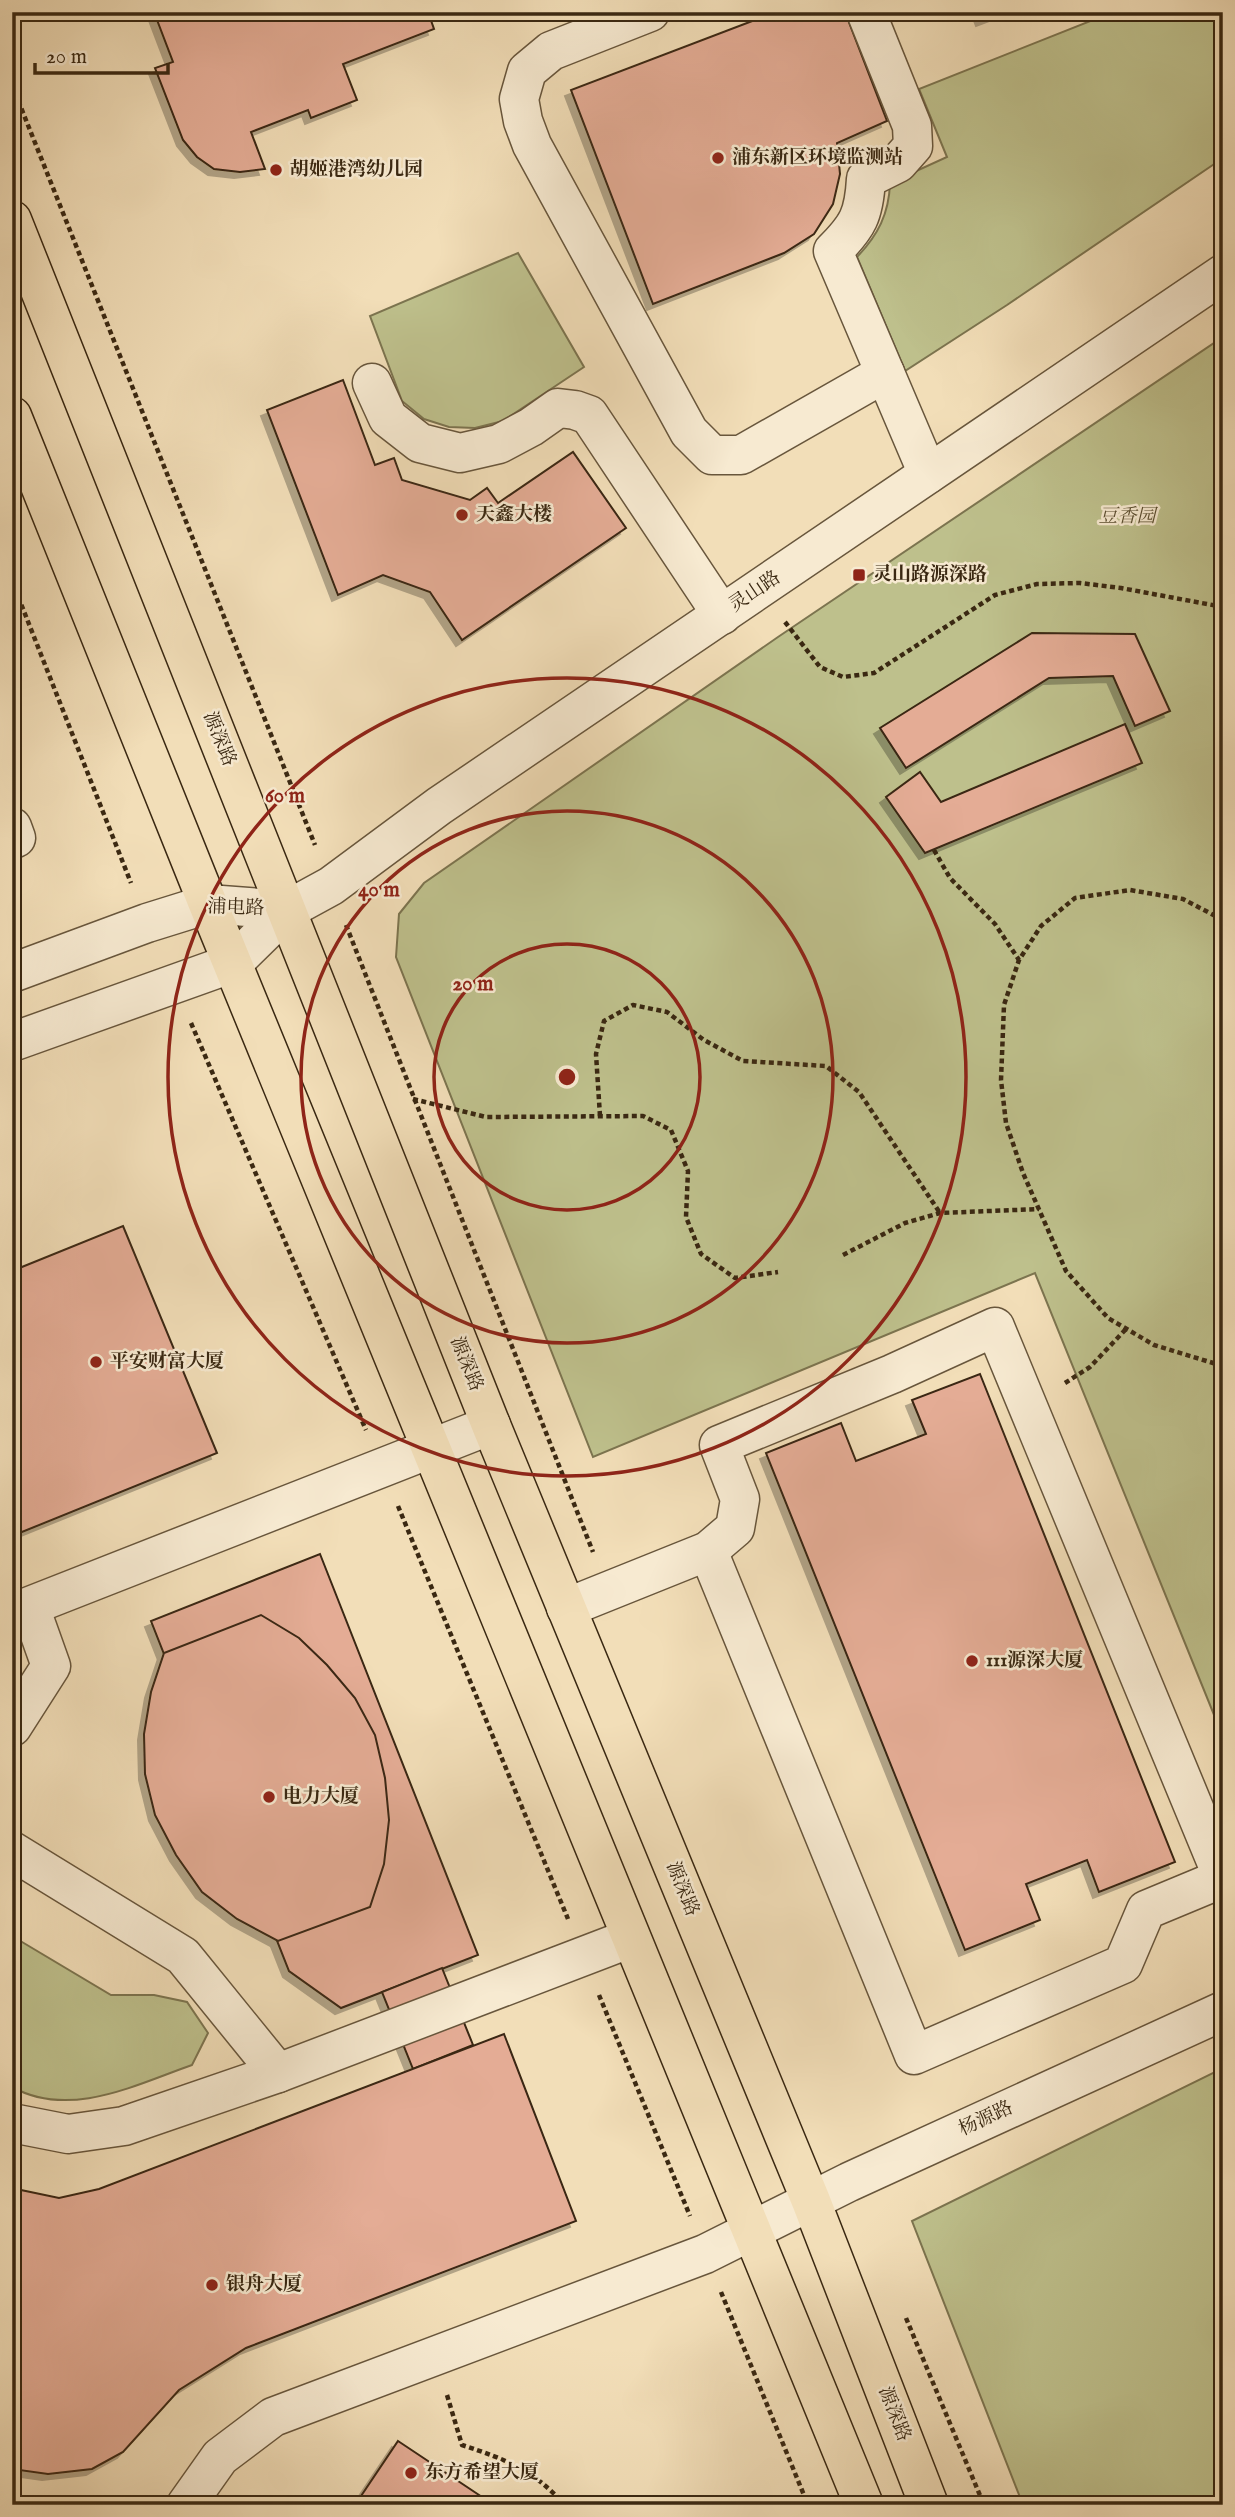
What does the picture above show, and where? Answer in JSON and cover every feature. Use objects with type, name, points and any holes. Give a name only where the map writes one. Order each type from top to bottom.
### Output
[{"type":"main road","name":"源深路","points":[[12,220],[491,1425],[811,2201],[929,2505]]},
{"type":"main road","points":[[12,416],[430,1449],[864,2505]]},
{"type":"street","points":[[650,12],[551,51],[527,71],[519,99],[523,121],[532,145],[689,432],[712,454],[741,454],[885,373]]},
{"type":"street","points":[[866,12],[912,126],[913,146],[898,163],[866,179],[865,198],[859,220],[833,251],[928,474]]},
{"type":"street","name":"灵山路","points":[[287,910],[331,886],[439,806],[1223,274]]},
{"type":"street","points":[[372,383],[388,418],[420,443],[460,453],[499,444],[531,427],[558,408],[589,415],[722,614]]},
{"type":"street","name":"浦电路","points":[[12,973],[147,923],[208,904],[287,910]]},
{"type":"street","name":"浦电路","points":[[12,1041],[233,963],[287,910]]},
{"type":"street","points":[[566,1608],[708,1551],[735,1528],[740,1499],[719,1445],[892,1374],[995,1327],[1223,1878],[1146,1910],[1124,1964],[914,2056],[708,1551]]},
{"type":"street","points":[[12,1727],[51,1666],[21,1610],[491,1425]]},
{"type":"street","points":[[12,1851],[183,1956],[278,2073]]},
{"type":"street","points":[[12,2123],[68,2134],[124,2126],[278,2073],[631,1938]]},
{"type":"street","name":"杨源路","points":[[186,2505],[220,2457],[273,2417],[705,2254],[811,2201],[1223,2011]]},
{"type":"path","points":[[12,85],[609,1591]]},
{"type":"path","points":[[12,581],[147,923]]},
{"type":"path","points":[[761,588],[820,667],[844,677],[874,673],[995,595],[1037,584],[1080,583],[1121,588],[1223,607]]},
{"type":"path","points":[[934,850],[950,878],[995,924],[1019,960]]},
{"type":"path","points":[[1223,919],[1183,899],[1130,890],[1075,898],[1041,926],[1019,960],[1004,1005],[1001,1080],[1006,1123],[1023,1173],[1066,1270],[1108,1318],[1154,1345],[1223,1366]]},
{"type":"path","points":[[174,984],[382,1467],[808,2505]]},
{"type":"path","points":[[600,1116],[596,1054],[604,1021],[633,1005],[667,1012],[704,1040],[743,1061],[826,1066],[859,1092],[940,1213]]},
{"type":"path","points":[[349,1067],[415,1100],[486,1117],[643,1116],[671,1130],[688,1171],[686,1217],[701,1254],[734,1278],[778,1272]]},
{"type":"path","points":[[844,1255],[905,1223],[940,1213],[1039,1209]]},
{"type":"path","points":[[1024,1396],[1063,1384],[1090,1367],[1127,1328]]},
{"type":"path","points":[[903,2311],[984,2505]]},
{"type":"path","points":[[435,2356],[462,2445],[505,2459],[545,2483],[565,2505]]},
{"type":"green space","points":[[1113,12],[1223,12],[1223,158],[905,371],[857,257],[871,241],[881,223],[890,183],[947,157],[919,89]]},
{"type":"green space","points":[[518,253],[584,367],[503,421],[475,428],[449,427],[424,419],[402,401],[370,316]]},
{"type":"green space","name":"豆香园","points":[[1223,337],[1223,1737],[1035,1273],[593,1457],[396,957],[399,914],[424,883],[778,637]]},
{"type":"green space","points":[[12,1936],[111,1995],[154,1995],[187,2002],[208,2033],[192,2065],[102,2096],[79,2099],[57,2100],[34,2096],[12,2087]]},
{"type":"green space","points":[[1223,2068],[1223,2505],[1023,2505],[912,2221]]},
{"type":"building","points":[[154,12],[428,12],[434,29],[343,64],[357,100],[311,118],[308,110],[251,132],[265,169],[240,172],[214,169],[197,157],[183,140],[155,68],[173,62]]},
{"type":"building","name":"浦东新区环境监测站","points":[[776,12],[845,12],[887,121],[837,143],[840,174],[833,204],[814,234],[784,253],[653,304],[571,90]]},
{"type":"building","points":[[979,12],[1003,12],[982,20]]},
{"type":"building","name":"天鑫大楼","points":[[343,380],[375,465],[394,458],[402,480],[470,500],[487,488],[498,503],[573,452],[626,528],[462,640],[430,592],[383,575],[338,595],[267,410]]},
{"type":"building","points":[[1032,633],[1135,634],[1170,711],[1135,726],[1113,676],[1049,678],[906,768],[880,728]]},
{"type":"building","points":[[1125,724],[1142,763],[925,853],[886,797],[920,772],[941,802]]},
{"type":"building","name":"平安财富大厦","points":[[123,1226],[217,1453],[12,1536],[12,1271]]},
{"type":"building","name":"111源深大厦","points":[[980,1374],[1175,1862],[1099,1892],[1087,1860],[1026,1884],[1040,1920],[965,1950],[766,1453],[841,1423],[856,1461],[926,1434],[912,1400]]},
{"type":"building","points":[[320,1554],[478,1955],[341,2008],[289,1971],[151,1621]]},
{"type":"building","name":"电力大厦","points":[[261,1615],[299,1638],[355,1698],[375,1735],[385,1778],[389,1820],[384,1864],[370,1907],[278,1941],[237,1919],[202,1892],[176,1855],[155,1815],[145,1774],[144,1734],[151,1692],[164,1653]]},
{"type":"building","points":[[442,1968],[473,2045],[413,2069],[382,1992]]},
{"type":"building","name":"银舟大厦","points":[[504,2034],[576,2221],[246,2348],[179,2390],[123,2452],[92,2469],[48,2474],[12,2469],[12,2186],[59,2198],[99,2189]]},
{"type":"building","name":"东方希望大厦","points":[[398,2441],[494,2505],[355,2505]]},
{"type":"place","name":"浦东新区环境监测站","points":[[718,158]]},
{"type":"place","name":"胡姬港湾幼儿园","points":[[276,170]]},
{"type":"place","name":"天鑫大楼","points":[[462,515]]},
{"type":"place","name":"灵山路源深路","points":[[859,575]]},
{"type":"place","name":"平安财富大厦","points":[[96,1362]]},
{"type":"place","name":"111源深大厦","points":[[972,1661]]},
{"type":"place","name":"电力大厦","points":[[269,1797]]},
{"type":"place","name":"银舟大厦","points":[[212,2285]]},
{"type":"place","name":"东方希望大厦","points":[[411,2473]]}]
